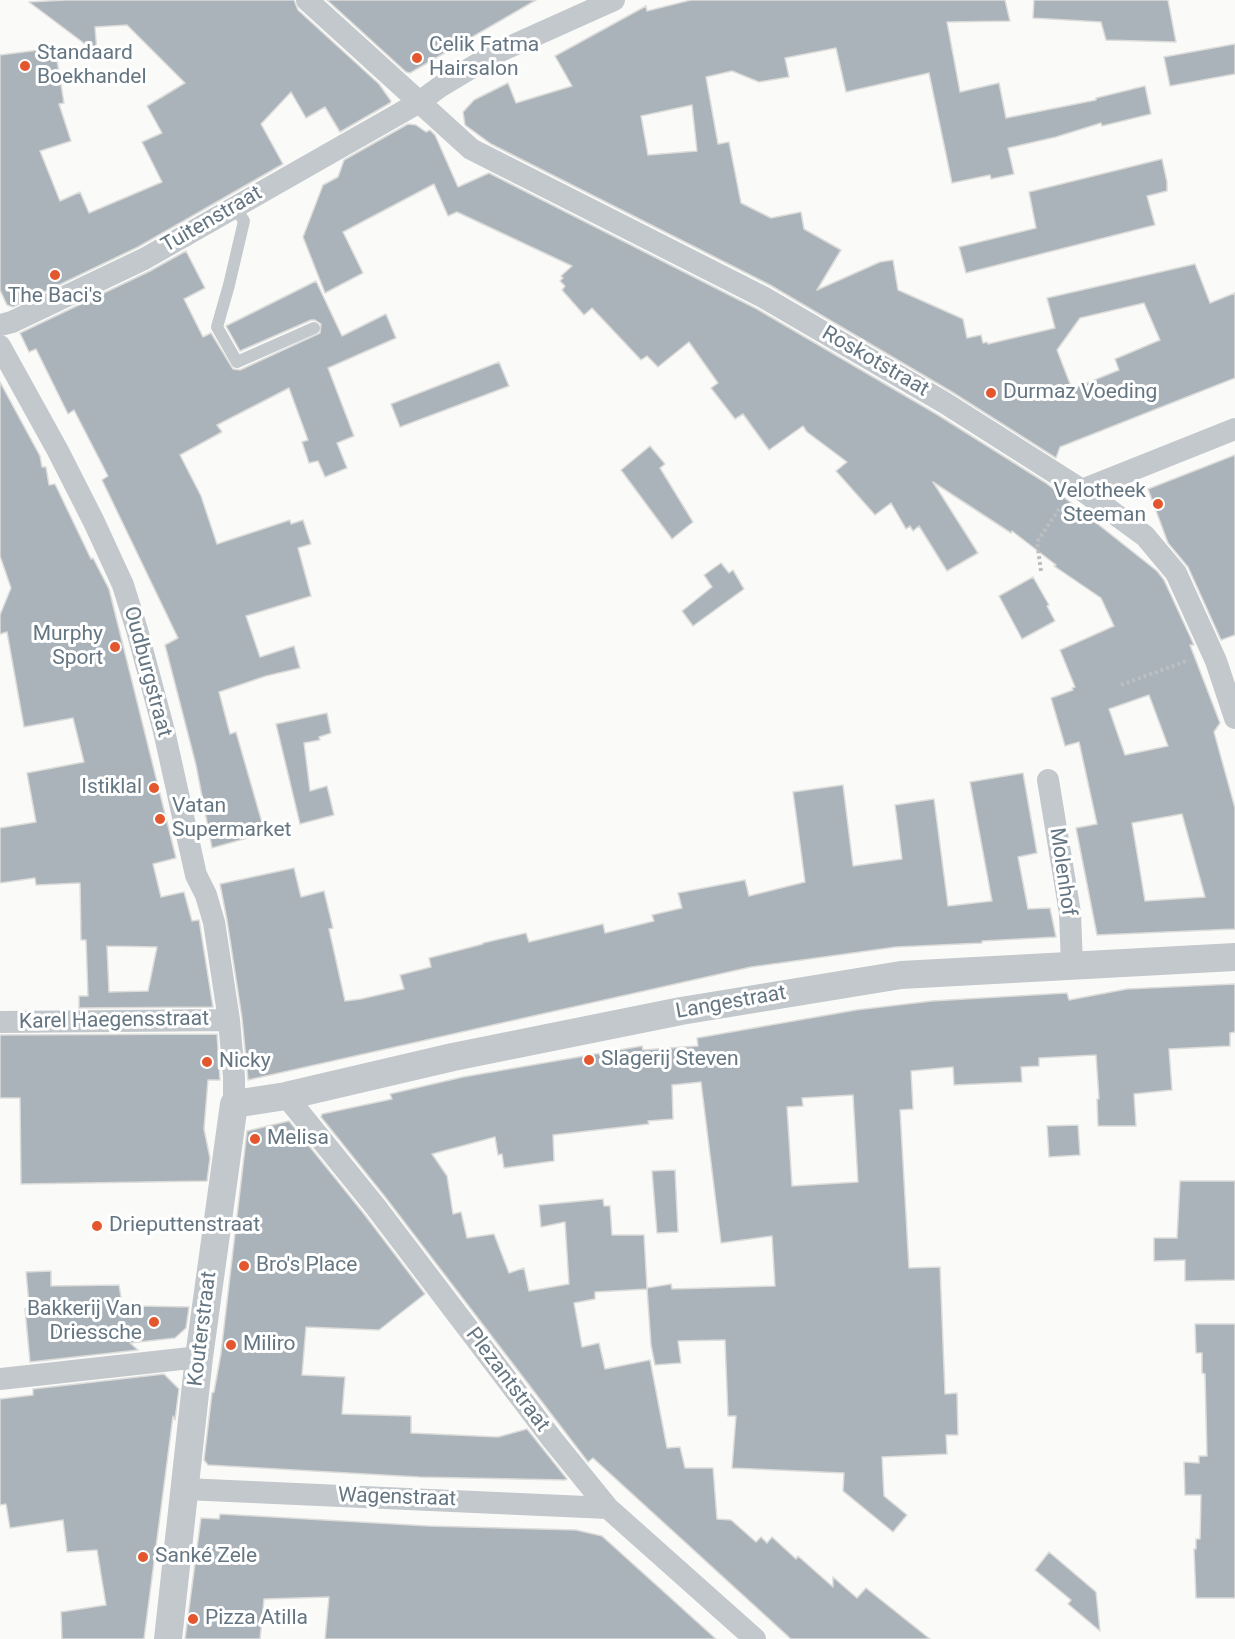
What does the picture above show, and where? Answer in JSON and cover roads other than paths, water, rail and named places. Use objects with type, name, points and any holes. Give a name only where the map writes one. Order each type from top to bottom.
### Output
[{"type":"street","name":"Roskotstraat","points":[[307,0],[471,149],[763,297],[945,403],[1078,487],[1145,536],[1176,573],[1220,654],[1235,718]]},
{"type":"street","name":"Tuitenstraat","points":[[0,325],[12,322],[144,259],[418,102],[496,54],[614,0]]},
{"type":"street","name":"Oudburgstraat","points":[[0,346],[58,451],[123,585],[164,731],[196,875],[206,895],[214,922],[229,1020]]},
{"type":"street","points":[[1078,487],[1235,429]]},
{"type":"street","name":"Molenhof","points":[[1048,780],[1070,913],[1072,965]]},
{"type":"street","name":"Langestraat","points":[[234,1104],[286,1096],[453,1057],[681,1011],[901,975],[1235,957]]},
{"type":"street","name":"Karel Haegensstraat","points":[[0,1022],[229,1020]]},
{"type":"street","name":"Kouterstraat","points":[[168,1639],[199,1357],[234,1104],[229,1020]]},
{"type":"street","name":"Plezantstraat","points":[[286,1096],[375,1206],[552,1439],[608,1508],[755,1639]]},
{"type":"street","points":[[0,1378],[199,1357]]},
{"type":"street","name":"Wagenstraat","points":[[185,1490],[608,1508]]},
{"type":"lane","points":[[235,207],[244,221],[217,327],[237,362],[314,328]]},
{"type":"place","name":"Celik Fatma Hairsalon","points":[[417,58]]},
{"type":"place","name":"Standaard Boekhandel","points":[[25,66]]},
{"type":"place","name":"The Baci's","points":[[55,275]]},
{"type":"place","name":"Durmaz Voeding","points":[[991,393]]},
{"type":"place","name":"Velotheek Steeman","points":[[1158,504]]},
{"type":"place","name":"Murphy Sport","points":[[115,647]]},
{"type":"place","name":"Istiklal","points":[[154,788]]},
{"type":"place","name":"Vatan Supermarket","points":[[160,819]]},
{"type":"place","name":"Slagerij Steven","points":[[589,1060]]},
{"type":"place","name":"Nicky","points":[[207,1062]]},
{"type":"place","name":"Melisa","points":[[255,1139]]},
{"type":"place","name":"Drieputtenstraat","points":[[97,1226]]},
{"type":"place","name":"Bro's Place","points":[[244,1266]]},
{"type":"place","name":"Bakkerij Van Driessche","points":[[154,1322]]},
{"type":"place","name":"Miliro","points":[[231,1345]]},
{"type":"place","name":"Sanké Zele","points":[[143,1557]]},
{"type":"place","name":"Pizza Atilla","points":[[193,1619]]}]
